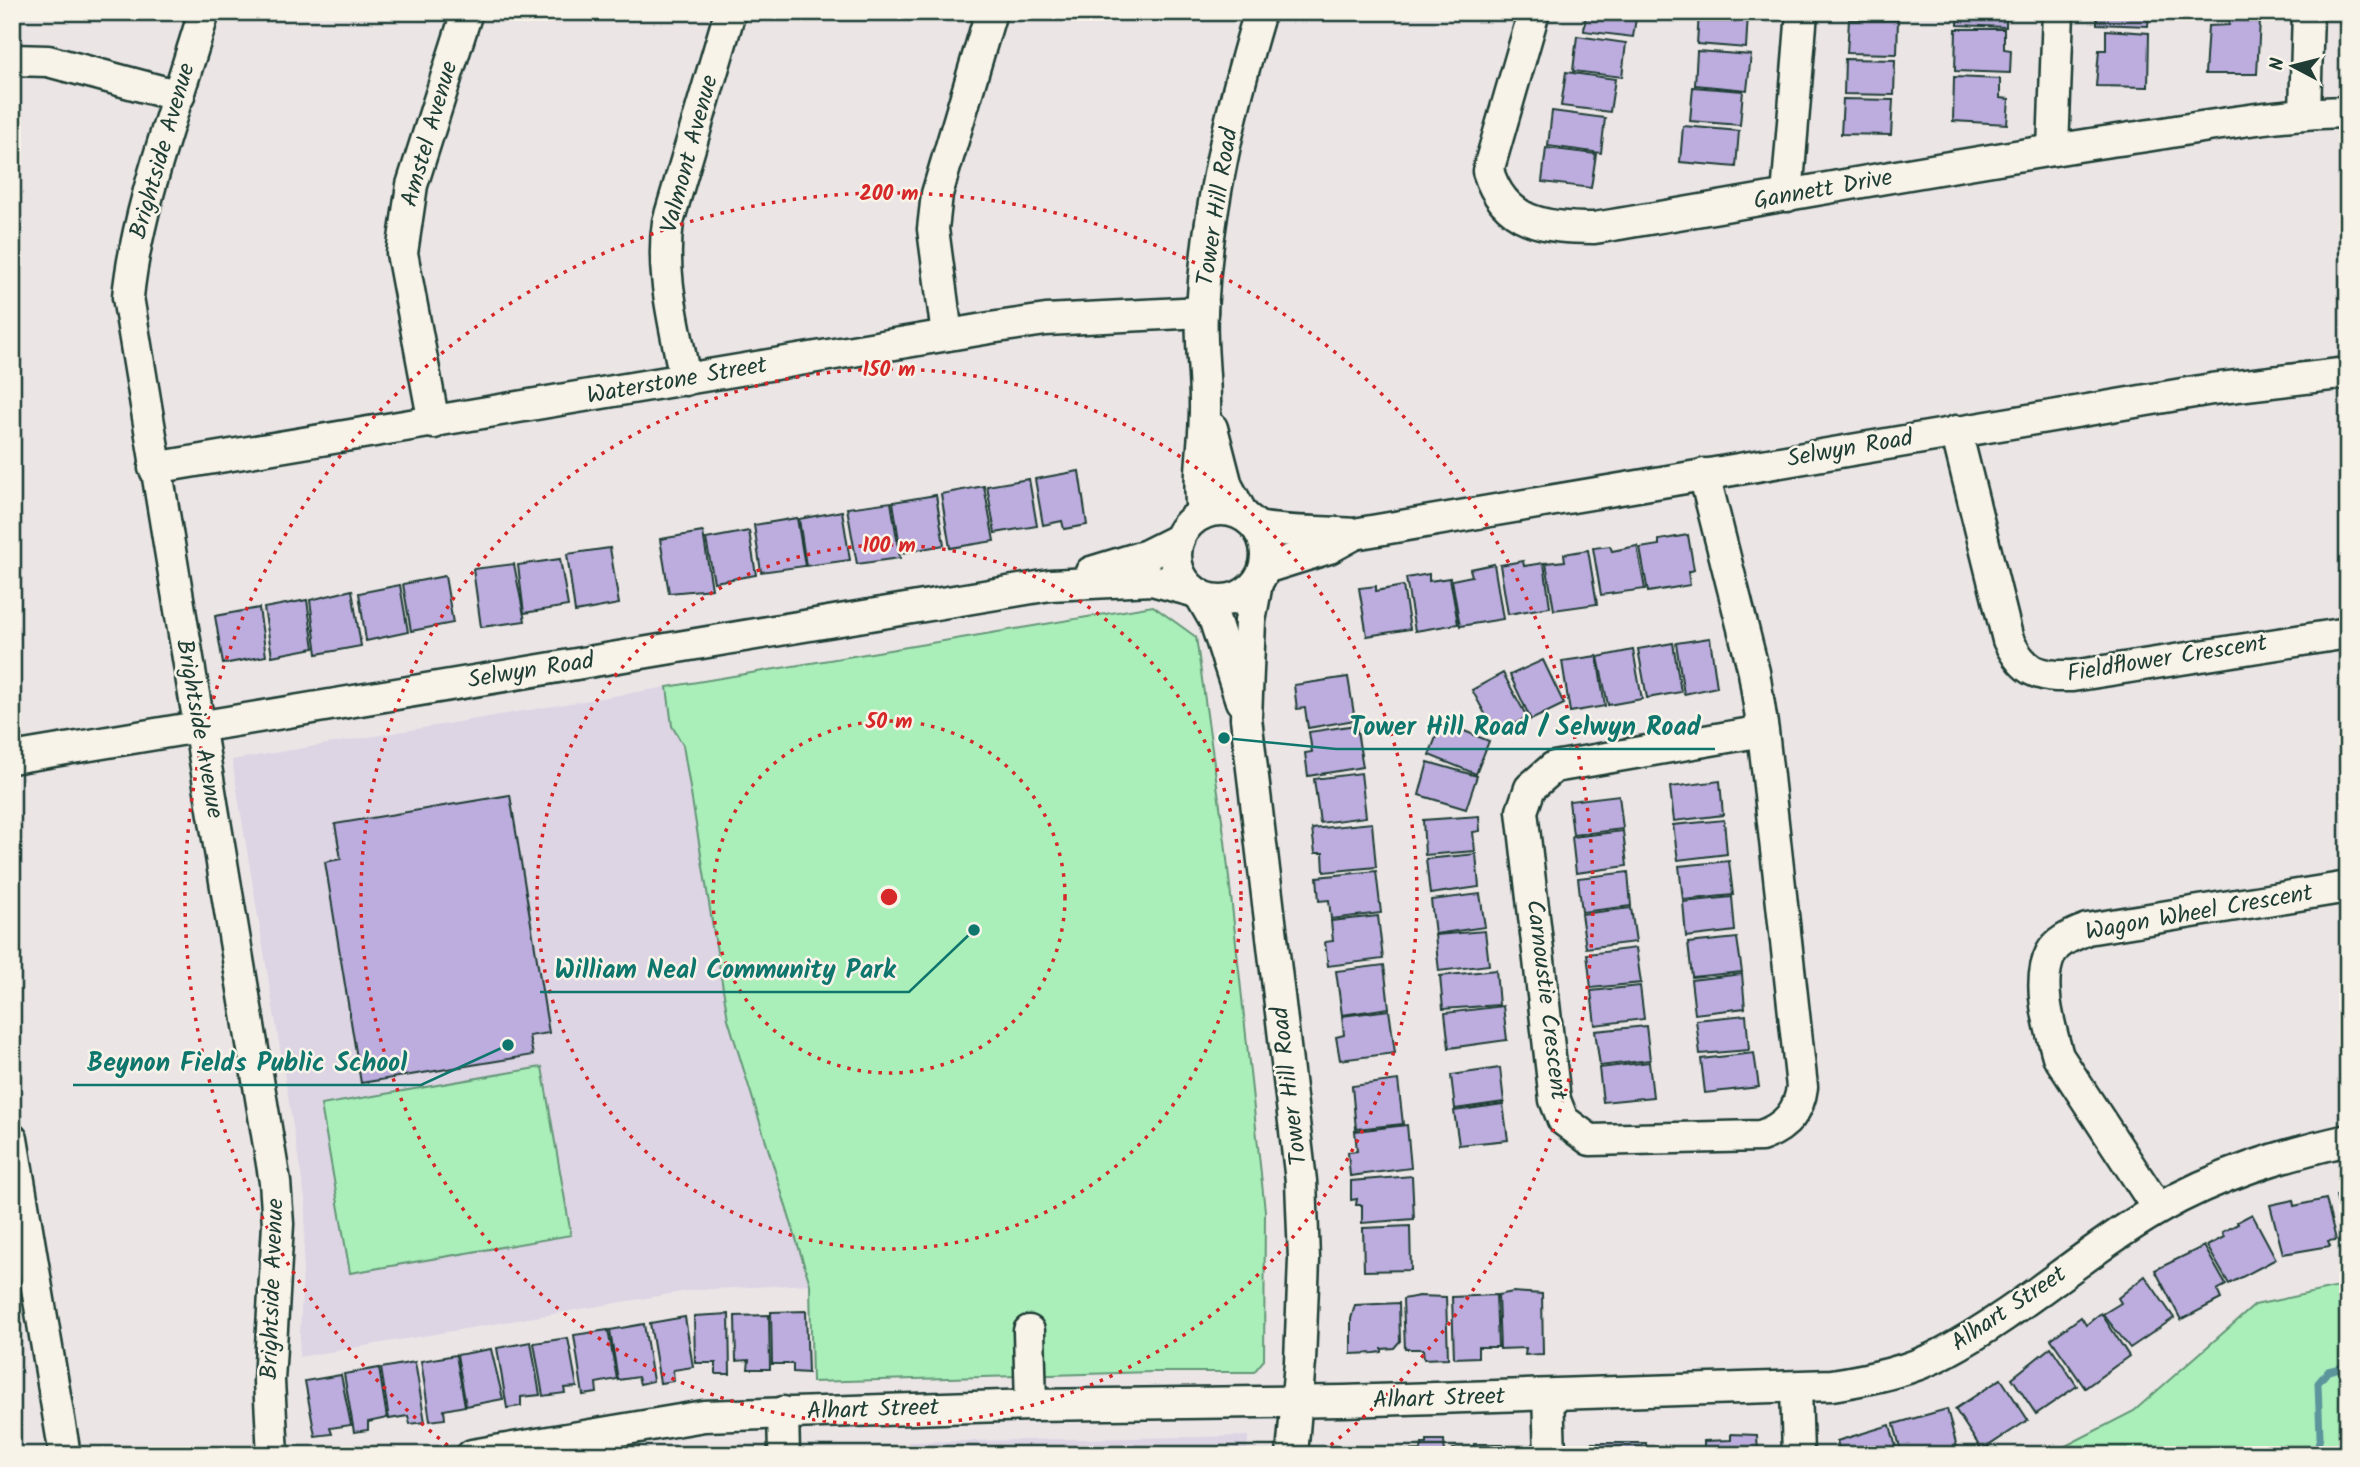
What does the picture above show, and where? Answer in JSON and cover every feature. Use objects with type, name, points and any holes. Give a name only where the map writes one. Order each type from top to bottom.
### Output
[{"type":"street","name":"Brightside Avenue","points":[[204,12],[131,261],[128,297],[154,468],[275,1182],[278,1224],[269,1381],[273,1455]]},
{"type":"street","name":"Amstel Avenue","points":[[434,423],[402,253],[412,185],[467,12]]},
{"type":"street","name":"Valmont Avenue","points":[[685,380],[670,302],[665,243],[668,222],[730,12]]},
{"type":"street","points":[[947,335],[933,229],[937,194],[990,12]]},
{"type":"street","name":"Tower Hill Road","points":[[1202,513],[1199,490],[1205,404],[1202,312],[1220,166],[1260,12]]},
{"type":"street","name":"Gannett Drive","points":[[1534,12],[1488,171],[1493,189],[1505,207],[1521,216],[1549,224],[1594,228],[2053,150],[2305,112],[2348,112]]},
{"type":"street","points":[[1787,196],[1802,12]]},
{"type":"street","points":[[2053,150],[2058,12]]},
{"type":"street","points":[[2305,112],[2308,12]]},
{"type":"street","points":[[12,60],[48,61],[179,96]]},
{"type":"street","name":"Waterstone Street","points":[[154,468],[1046,320],[1202,312]]},
{"type":"street","name":"Selwyn Road","points":[[1250,521],[1287,533],[1321,531],[1354,534],[2274,379],[2348,373]]},
{"type":"street","name":"Tower Hill Road","points":[[1205,404],[1227,486],[1250,521]]},
{"type":"street","name":"Fieldflower Crescent","points":[[1956,431],[2008,640],[2019,662],[2030,670],[2057,676],[2072,676],[2348,633]]},
{"type":"street","name":"Carnoustie Crescent","points":[[1704,474],[1754,672],[1763,730],[1802,1087],[1800,1102],[1784,1124],[1761,1136],[1590,1140],[1563,1120],[1555,1100],[1522,811],[1530,788],[1554,767],[1763,730]]},
{"type":"street","points":[[1230,510],[1250,521],[1266,546],[1261,576],[1248,592],[1224,601],[1196,593],[1177,567],[1179,539],[1192,520],[1202,513],[1230,510]]},
{"type":"street","name":"Selwyn Road","points":[[1261,576],[1329,548],[1354,534]]},
{"type":"street","name":"Selwyn Road","points":[[1050,585],[1147,555],[1179,539]]},
{"type":"street","name":"Tower Hill Road","points":[[1261,576],[1250,621],[1246,718],[1301,1181],[1304,1259],[1292,1455]]},
{"type":"street","name":"Selwyn Road","points":[[12,758],[1050,585],[1152,580],[1196,593]]},
{"type":"street","name":"Tower Hill Road","points":[[1196,593],[1215,621],[1246,718]]},
{"type":"street","name":"Wagon Wheel Crescent","points":[[2158,1209],[2076,1088],[2058,1056],[2050,1027],[2047,999],[2046,976],[2051,953],[2066,938],[2087,929],[2348,887]]},
{"type":"street","points":[[12,1139],[65,1455]]},
{"type":"street","name":"Alhart Street","points":[[472,1455],[522,1451],[704,1416],[1031,1405],[1296,1402],[1796,1387],[1871,1378],[1944,1353],[2158,1209],[2269,1159],[2348,1140]]},
{"type":"street","points":[[1029,1331],[1031,1405]]},
{"type":"street","points":[[1796,1387],[1798,1455]]},
{"type":"street","points":[[1548,1395],[1550,1455]]},
{"type":"street","points":[[783,1412],[784,1455]]},
{"type":"shaded area","points":[[667,687],[672,726],[683,745],[728,1019],[810,1284],[693,1290],[299,1357],[306,1204],[232,760]]},
{"type":"shaded area","points":[[1248,1436],[1247,1455],[909,1455],[908,1442]]},
{"type":"green space","points":[[1153,606],[1196,637],[1225,841],[1265,1211],[1264,1360],[1254,1372],[1152,1372],[812,1382],[810,1284],[728,1019],[683,745],[672,726],[667,687]]},
{"type":"green space","points":[[542,1067],[571,1235],[350,1273],[321,1105]]},
{"type":"green space","points":[[2348,1285],[2348,1455],[2048,1455],[2134,1411],[2255,1305]]},
{"type":"building","points":[[1586,12],[1637,12],[1633,37],[1584,31]]},
{"type":"building","points":[[1699,12],[1748,14],[1746,48],[1697,44]]},
{"type":"building","points":[[1850,12],[1900,12],[1899,18],[1850,16]]},
{"type":"building","points":[[1958,12],[2006,12],[2006,27],[1958,25]]},
{"type":"building","points":[[2097,12],[2149,12],[2148,26],[2097,24]]},
{"type":"building","points":[[2229,18],[2260,20],[2257,74],[2205,74],[2208,26],[2229,25]]},
{"type":"building","points":[[1849,20],[1898,20],[1897,54],[1847,53]]},
{"type":"building","points":[[1956,29],[2004,29],[2004,49],[2011,50],[2010,73],[1955,71]]},
{"type":"building","points":[[2106,30],[2149,33],[2148,87],[2096,86],[2099,50],[2106,50]]},
{"type":"building","points":[[1577,36],[1626,43],[1622,77],[1573,71]]},
{"type":"building","points":[[1697,51],[1751,55],[1747,90],[1695,85]]},
{"type":"building","points":[[1845,59],[1895,60],[1894,95],[1844,94]]},
{"type":"building","points":[[1566,72],[1615,79],[1610,112],[1561,106]]},
{"type":"building","points":[[1954,77],[2000,79],[2000,98],[2009,99],[2007,124],[1953,121]]},
{"type":"building","points":[[1693,87],[1743,91],[1740,125],[1690,121]]},
{"type":"building","points":[[1843,99],[1893,100],[1891,135],[1841,134]]},
{"type":"building","points":[[1552,111],[1605,118],[1601,153],[1548,146]]},
{"type":"building","points":[[1683,126],[1739,131],[1736,167],[1680,162]]},
{"type":"building","points":[[1546,148],[1596,154],[1591,188],[1542,182]]},
{"type":"building","points":[[1079,471],[1087,525],[1064,529],[1062,521],[1043,525],[1035,479]]},
{"type":"building","points":[[1029,479],[1037,526],[995,533],[987,486]]},
{"type":"building","points":[[984,486],[994,541],[950,548],[941,494]]},
{"type":"building","points":[[936,495],[944,545],[901,553],[893,502]]},
{"type":"building","points":[[891,502],[900,558],[857,564],[847,508]]},
{"type":"building","points":[[842,511],[850,560],[806,566],[799,519]]},
{"type":"building","points":[[797,518],[805,566],[761,572],[754,525]]},
{"type":"building","points":[[749,531],[756,575],[714,582],[706,539]]},
{"type":"building","points":[[703,532],[712,589],[669,593],[660,539]]},
{"type":"building","points":[[1688,535],[1694,570],[1688,572],[1690,585],[1648,592],[1640,548],[1659,545],[1659,540]]},
{"type":"building","points":[[1610,546],[1612,551],[1637,546],[1645,589],[1601,595],[1593,548]]},
{"type":"building","points":[[610,548],[619,604],[575,612],[567,554]]},
{"type":"building","points":[[1588,550],[1597,604],[1554,610],[1546,563],[1565,561],[1564,554]]},
{"type":"building","points":[[560,559],[568,606],[524,613],[518,565]]},
{"type":"building","points":[[1523,561],[1524,566],[1544,563],[1550,607],[1508,614],[1500,565]]},
{"type":"building","points":[[514,564],[525,621],[481,627],[473,569]]},
{"type":"building","points":[[1494,564],[1503,619],[1460,626],[1452,580],[1472,576],[1470,569]]},
{"type":"building","points":[[1429,574],[1429,581],[1450,578],[1458,624],[1415,631],[1406,578]]},
{"type":"building","points":[[445,576],[453,623],[411,631],[403,584]]},
{"type":"building","points":[[400,585],[408,632],[366,641],[359,593]]},
{"type":"building","points":[[1376,586],[1376,591],[1403,586],[1410,629],[1367,636],[1359,588]]},
{"type":"building","points":[[352,590],[361,646],[317,654],[310,600]]},
{"type":"building","points":[[307,600],[314,648],[272,656],[264,608]]},
{"type":"building","points":[[259,608],[266,656],[223,664],[215,616]]},
{"type":"building","points":[[1710,638],[1717,687],[1684,694],[1676,643]]},
{"type":"building","points":[[1673,643],[1681,692],[1647,698],[1638,649]]},
{"type":"building","points":[[1633,650],[1642,699],[1608,705],[1598,657]]},
{"type":"building","points":[[1597,656],[1605,706],[1570,712],[1562,661]]},
{"type":"building","points":[[1543,660],[1564,704],[1531,720],[1510,675]]},
{"type":"building","points":[[1503,673],[1527,717],[1496,734],[1472,690]]},
{"type":"building","points":[[1348,677],[1355,720],[1308,728],[1305,708],[1297,709],[1294,685]]},
{"type":"building","points":[[1442,722],[1489,741],[1476,774],[1429,755]]},
{"type":"building","points":[[1356,725],[1363,767],[1308,776],[1305,753],[1312,752],[1309,732]]},
{"type":"building","points":[[1428,762],[1477,776],[1466,809],[1419,795]]},
{"type":"building","points":[[1361,773],[1366,817],[1320,823],[1314,779]]},
{"type":"building","points":[[1720,781],[1723,815],[1674,821],[1670,787]]},
{"type":"building","points":[[510,795],[549,1033],[529,1036],[533,1055],[361,1083],[325,862],[341,859],[335,824]]},
{"type":"building","points":[[1619,795],[1623,829],[1573,835],[1569,801]]},
{"type":"building","points":[[1479,816],[1480,831],[1473,832],[1475,851],[1425,855],[1423,820]]},
{"type":"building","points":[[1724,820],[1727,854],[1678,860],[1673,825]]},
{"type":"building","points":[[1372,823],[1376,867],[1324,872],[1323,853],[1315,853],[1312,829]]},
{"type":"building","points":[[1623,831],[1627,866],[1576,873],[1572,837]]},
{"type":"building","points":[[1476,854],[1479,887],[1430,894],[1426,859]]},
{"type":"building","points":[[1729,861],[1733,895],[1683,900],[1679,866]]},
{"type":"building","points":[[1376,871],[1381,913],[1331,919],[1329,900],[1319,901],[1317,877]]},
{"type":"building","points":[[1628,872],[1631,906],[1582,912],[1578,878]]},
{"type":"building","points":[[1480,894],[1485,927],[1435,934],[1431,900]]},
{"type":"building","points":[[1732,897],[1735,931],[1686,937],[1683,902]]},
{"type":"building","points":[[1631,908],[1636,942],[1586,948],[1581,914]]},
{"type":"building","points":[[1378,916],[1383,959],[1328,966],[1325,942],[1333,941],[1331,921]]},
{"type":"building","points":[[1485,931],[1489,965],[1439,971],[1435,935]]},
{"type":"building","points":[[1737,938],[1742,972],[1692,977],[1688,943]]},
{"type":"building","points":[[1636,948],[1641,983],[1591,988],[1587,954]]},
{"type":"building","points":[[1384,965],[1389,1008],[1342,1015],[1336,971]]},
{"type":"building","points":[[1496,970],[1499,1005],[1443,1009],[1440,976]]},
{"type":"building","points":[[1742,974],[1745,1008],[1695,1014],[1691,980]]},
{"type":"building","points":[[1640,986],[1644,1019],[1595,1025],[1591,991]]},
{"type":"building","points":[[1503,1006],[1507,1040],[1449,1048],[1445,1013]]},
{"type":"building","points":[[1389,1010],[1395,1053],[1340,1060],[1336,1037],[1344,1035],[1342,1016]]},
{"type":"building","points":[[1746,1015],[1749,1050],[1700,1054],[1696,1020]]},
{"type":"building","points":[[1646,1026],[1650,1060],[1600,1066],[1595,1031]]},
{"type":"building","points":[[1754,1053],[1759,1087],[1705,1093],[1701,1059]]},
{"type":"building","points":[[1649,1062],[1653,1097],[1603,1102],[1599,1068]]},
{"type":"building","points":[[1500,1068],[1504,1102],[1455,1109],[1451,1075]]},
{"type":"building","points":[[1398,1080],[1403,1124],[1356,1129],[1352,1086]]},
{"type":"building","points":[[1503,1104],[1508,1140],[1459,1145],[1454,1111]]},
{"type":"building","points":[[1407,1125],[1411,1168],[1350,1176],[1348,1152],[1357,1151],[1355,1131]]},
{"type":"building","points":[[1412,1176],[1414,1219],[1362,1223],[1362,1205],[1356,1205],[1357,1199],[1351,1200],[1351,1181]]},
{"type":"building","points":[[2348,1193],[2348,1241],[2346,1241],[2336,1195]]},
{"type":"building","points":[[2326,1199],[2336,1240],[2328,1241],[2330,1246],[2283,1254],[2270,1205],[2293,1200],[2294,1206]]},
{"type":"building","points":[[2252,1214],[2276,1259],[2229,1284],[2207,1246],[2224,1237],[2222,1232]]},
{"type":"building","points":[[1410,1226],[1411,1270],[1364,1271],[1363,1228]]},
{"type":"building","points":[[2204,1246],[2226,1285],[2217,1290],[2221,1299],[2181,1320],[2155,1270]]},
{"type":"building","points":[[2145,1276],[2174,1318],[2130,1348],[2103,1314],[2121,1303],[2118,1298]]},
{"type":"building","points":[[1513,1292],[1542,1294],[1543,1354],[1525,1355],[1526,1348],[1500,1349],[1498,1295]]},
{"type":"building","points":[[1496,1295],[1498,1347],[1478,1347],[1478,1357],[1454,1358],[1452,1297]]},
{"type":"building","points":[[1419,1296],[1446,1297],[1448,1358],[1424,1359],[1423,1349],[1405,1349],[1403,1299]]},
{"type":"building","points":[[1399,1303],[1400,1341],[1394,1348],[1375,1353],[1351,1354],[1351,1319],[1355,1305]]},
{"type":"building","points":[[806,1311],[808,1373],[793,1372],[793,1364],[772,1364],[771,1312]]},
{"type":"building","points":[[2101,1313],[2129,1356],[2085,1388],[2051,1339],[2081,1317],[2086,1325]]},
{"type":"building","points":[[729,1314],[730,1374],[716,1374],[716,1363],[695,1363],[694,1316]]},
{"type":"building","points":[[769,1315],[770,1369],[748,1369],[749,1360],[736,1361],[735,1316]]},
{"type":"building","points":[[685,1317],[693,1367],[673,1370],[674,1381],[660,1383],[650,1323]]},
{"type":"building","points":[[644,1324],[653,1381],[640,1384],[638,1377],[618,1380],[610,1330]]},
{"type":"building","points":[[608,1330],[617,1379],[596,1383],[597,1393],[583,1395],[574,1335]]},
{"type":"building","points":[[568,1338],[577,1387],[564,1388],[565,1393],[543,1396],[534,1343]]},
{"type":"building","points":[[531,1342],[540,1395],[521,1397],[521,1406],[507,1408],[497,1348]]},
{"type":"building","points":[[2051,1347],[2077,1386],[2036,1414],[2012,1378]]},
{"type":"building","points":[[491,1349],[503,1399],[466,1406],[457,1355]]},
{"type":"building","points":[[456,1355],[465,1406],[444,1410],[445,1419],[430,1421],[421,1361]]},
{"type":"building","points":[[415,1362],[425,1422],[410,1424],[408,1416],[389,1419],[381,1368]]},
{"type":"building","points":[[379,1368],[387,1418],[368,1422],[368,1430],[354,1432],[344,1374]]},
{"type":"building","points":[[341,1375],[351,1425],[330,1428],[332,1434],[315,1436],[305,1381]]},
{"type":"building","points":[[2001,1379],[2028,1420],[1982,1450],[1955,1409]]},
{"type":"building","points":[[1947,1409],[1959,1455],[1902,1455],[1894,1424]]},
{"type":"building","points":[[1890,1425],[1898,1455],[1841,1455],[1837,1441]]},
{"type":"building","points":[[1731,1434],[1757,1435],[1758,1455],[1704,1455],[1704,1441],[1731,1440]]},
{"type":"building","points":[[1427,1440],[1444,1440],[1445,1455],[1402,1455],[1402,1451],[1421,1450],[1422,1444],[1427,1444]]},
{"type":"building","points":[[1592,1443],[1646,1443],[1647,1455],[1592,1455]]},
{"type":"building","points":[[1474,1444],[1503,1444],[1503,1455],[1452,1455],[1453,1449],[1473,1448]]},
{"type":"building","points":[[1354,1447],[1377,1448],[1377,1453],[1397,1452],[1397,1455],[1354,1455]]},
{"type":"building","points":[[1029,1450],[1029,1455],[924,1453]]},
{"type":"waterway","points":[[2316,1455],[2320,1437],[2318,1383],[2328,1371],[2348,1366]]},
{"type":"place","name":"Tower Hill Road / Selwyn Road","points":[[1224,738]]},
{"type":"place","name":"William Neal Community Park","points":[[974,930]]},
{"type":"place","name":"Beynon Fields Public School","points":[[508,1045]]}]
